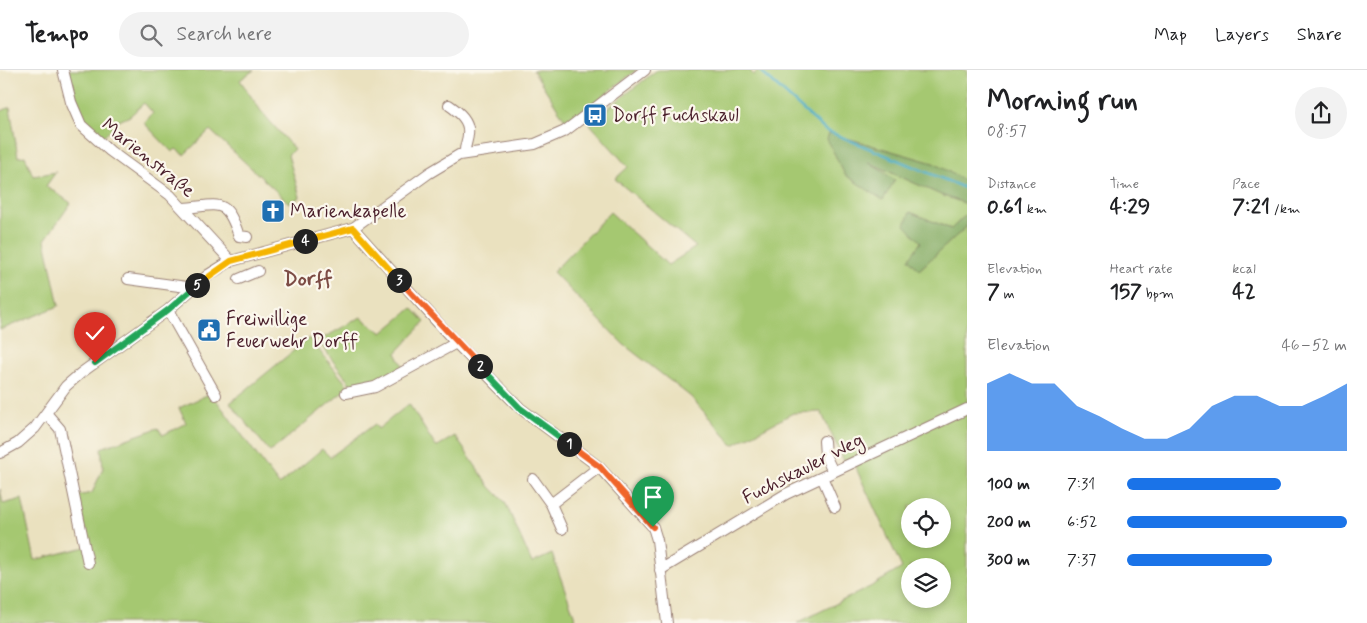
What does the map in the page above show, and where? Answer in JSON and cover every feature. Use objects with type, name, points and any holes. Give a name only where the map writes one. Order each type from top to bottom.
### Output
[{"type":"street","name":"Marienstraße","points":[[63,70],[71,102],[81,125],[92,137],[170,195],[231,261]]},
{"type":"street","points":[[0,453],[18,443],[46,413],[66,386],[81,373],[168,310],[208,275],[231,261],[353,228],[429,173],[465,154],[535,144],[553,138],[566,131],[645,70]]},
{"type":"street","points":[[449,105],[460,114],[467,124],[468,134],[465,154]]},
{"type":"street","points":[[184,208],[224,206],[232,215],[239,236],[247,237]]},
{"type":"street","points":[[353,228],[456,343],[520,408],[600,467],[653,527],[657,540],[667,623]]},
{"type":"street","points":[[239,279],[258,271]]},
{"type":"street","points":[[128,279],[194,288]]},
{"type":"street","points":[[168,310],[216,395]]},
{"type":"street","points":[[346,393],[375,387],[456,343]]},
{"type":"street","name":"Fuchskauler Weg","points":[[660,570],[724,529],[786,494],[967,409]]},
{"type":"street","points":[[46,413],[60,429],[88,563]]},
{"type":"street","points":[[824,441],[825,455],[833,472]]},
{"type":"street","points":[[551,504],[600,467]]},
{"type":"street","points":[[822,478],[835,507]]},
{"type":"street","points":[[533,479],[551,504],[562,529]]},
{"type":"green space","points":[[68,70],[254,70],[240,80],[261,111],[294,149],[288,155],[300,197],[289,203],[210,130],[184,155],[176,149],[172,152],[144,123],[153,113],[144,103],[130,116],[119,121],[101,139],[84,122]]},
{"type":"green space","points":[[533,70],[637,70],[567,123]]},
{"type":"green space","points":[[657,70],[750,70],[753,75],[760,70],[967,70],[967,182],[933,163],[829,133],[883,199],[894,180],[863,160],[941,195],[967,204],[967,214],[951,229],[910,212],[921,242],[919,270],[967,226],[967,623],[797,623],[870,587],[901,569],[901,608],[951,608],[951,558],[901,558],[901,566],[855,466],[845,463],[821,412],[793,413],[733,445],[691,397],[623,344],[553,272],[610,212],[668,265],[696,247],[615,179],[628,167],[589,123]]},
{"type":"green space","points":[[10,107],[18,157],[25,156],[33,176],[56,172],[46,186],[71,203],[45,240],[59,306],[0,330],[0,112]]},
{"type":"green space","points":[[829,133],[933,163],[967,182],[967,204],[941,195],[868,162],[895,180],[883,200],[845,175],[827,139]]},
{"type":"green space","points":[[910,212],[951,229],[967,214],[967,226],[919,270],[909,259],[921,242],[905,225]]},
{"type":"green space","points":[[412,308],[425,322],[396,353],[405,370],[377,384],[351,385],[318,341],[361,317],[382,333]]},
{"type":"green space","points":[[309,338],[349,387],[270,452],[230,403]]},
{"type":"green space","points":[[211,393],[279,485],[322,449],[330,457],[375,424],[378,429],[409,404],[436,447],[455,436],[490,487],[505,502],[532,563],[552,554],[577,623],[0,623],[0,489],[3,504],[22,499],[35,560],[89,546],[77,496],[92,493],[103,468],[101,448],[158,428],[163,435],[186,423],[179,408]]},
{"type":"waterway","points":[[759,70],[825,130],[967,189]]},
{"type":"place","name":"Dorff Fuchskaul","points":[[595,115]]},
{"type":"place","name":"Marienkapelle","points":[[273,211]]},
{"type":"place","name":"Freiwillige Feuerwehr Dorff","points":[[209,330]]},
{"type":"district","name":"Dorff","points":[[308,279]]},
{"type":"route","points":[[95,363],[168,310],[208,275],[231,261],[353,228],[456,343],[520,408],[555,436],[600,467],[628,496],[653,527]]}]
